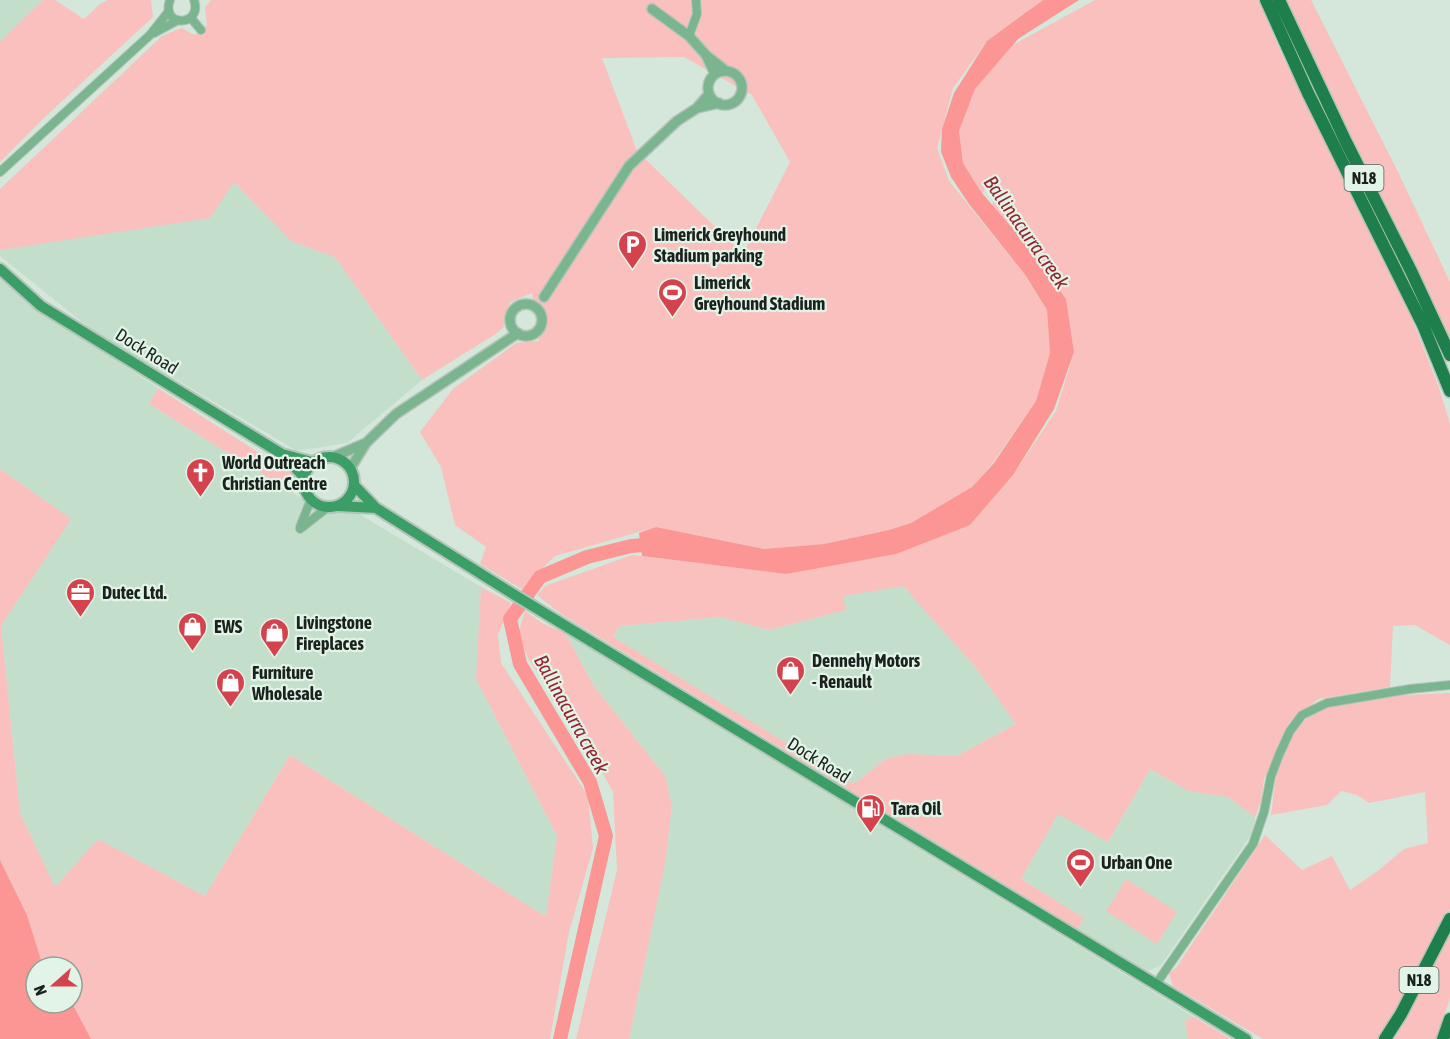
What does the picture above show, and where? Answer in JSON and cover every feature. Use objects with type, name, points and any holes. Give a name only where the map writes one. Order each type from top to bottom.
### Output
[{"type":"highway","name":"N18","points":[[1266,0],[1308,93],[1395,266],[1450,391]]},
{"type":"highway","name":"N18","points":[[1279,0],[1450,355]]},
{"type":"highway","name":"N18","points":[[1432,346],[1450,402]]},
{"type":"highway","name":"N18","points":[[1385,1039],[1401,1014],[1450,920]]},
{"type":"highway","points":[[1443,1039],[1450,1019]]},
{"type":"main road","name":"Dock Road","points":[[0,269],[42,306],[282,454],[304,477]]},
{"type":"main road","name":"Dock Road","points":[[282,454],[312,462]]},
{"type":"main road","points":[[322,457],[333,457],[343,461],[350,469],[354,485],[349,498],[333,506],[319,505],[311,499],[305,489],[304,477],[312,462],[322,457]]},
{"type":"main road","name":"Dock Road","points":[[354,485],[376,508],[513,594],[1246,1039]]},
{"type":"main road","name":"Dock Road","points":[[333,506],[376,508]]},
{"type":"street","points":[[0,172],[150,35],[178,20],[191,18],[195,10],[194,0]]},
{"type":"street","points":[[689,36],[697,14],[696,0]]},
{"type":"street","points":[[150,35],[168,5],[178,20]]},
{"type":"street","points":[[652,9],[689,36],[706,55],[726,71],[734,74],[741,83],[742,92],[733,103],[718,103],[697,108]]},
{"type":"street","points":[[191,18],[201,30]]},
{"type":"street","points":[[706,55],[715,74]]},
{"type":"street","points":[[718,103],[710,94],[709,83],[715,74],[726,71]]},
{"type":"street","points":[[544,297],[514,310],[510,318],[511,324],[518,333],[528,335],[536,331],[541,322],[540,314],[544,297],[629,166],[677,120],[697,108],[710,94]]},
{"type":"street","points":[[525,304],[534,306],[540,314]]},
{"type":"street","points":[[501,343],[511,324]]},
{"type":"street","points":[[350,469],[366,443],[396,414],[518,333]]},
{"type":"street","points":[[333,457],[366,443]]},
{"type":"street","points":[[311,499],[300,528],[333,506]]},
{"type":"street","points":[[1156,984],[1252,844],[1264,812],[1271,776],[1279,755],[1290,731],[1302,715],[1327,703],[1450,684]]},
{"type":"shaded area","points":[[0,0],[43,0],[0,42]]},
{"type":"shaded area","points":[[43,0],[55,0],[84,19],[100,4],[108,0],[151,0],[153,17],[0,162],[0,42]]},
{"type":"shaded area","points":[[211,0],[1043,0],[987,41],[953,88],[937,148],[949,181],[1026,276],[1047,310],[1050,353],[1036,401],[992,464],[972,487],[911,523],[824,544],[764,549],[656,527],[555,556],[522,589],[480,564],[486,547],[455,525],[441,467],[420,432],[453,389],[516,343],[539,341],[532,293],[510,302],[503,328],[422,380],[335,257],[291,241],[234,182],[210,218],[0,250],[0,189],[162,36],[182,28],[194,35],[207,26],[205,8]],"holes":[[[684,57],[752,95],[790,162],[743,254],[637,151],[602,58]]]},
{"type":"shaded area","points":[[1043,0],[1079,0],[1018,39],[975,89],[959,131],[963,163],[981,192],[1033,252],[1066,299],[1074,352],[1054,409],[1013,475],[970,525],[896,554],[786,574],[642,556],[639,533],[656,527],[764,549],[824,544],[889,530],[911,523],[972,487],[994,463],[1036,401],[1050,353],[1047,310],[1026,276],[969,204],[951,177],[941,152],[942,129],[954,93],[987,41]]},
{"type":"shaded area","points":[[1095,0],[1258,0],[1281,53],[1408,309],[1439,388],[1450,424],[1450,645],[1415,625],[1393,626],[1390,687],[1318,699],[1289,723],[1264,779],[1261,801],[1255,817],[1228,797],[1189,791],[1150,769],[1108,842],[1058,814],[1021,879],[1084,918],[1078,929],[561,614],[537,595],[545,586],[632,555],[786,574],[970,525],[1013,475],[1056,411],[1074,352],[1066,299],[1033,252],[992,205],[998,188],[991,180],[982,194],[963,163],[959,131],[975,89],[1011,46]],"holes":[[[903,586],[976,668],[1016,724],[957,756],[908,754],[886,759],[853,784],[613,637],[619,626],[721,617],[769,630],[846,610],[843,596]]]},
{"type":"shaded area","points":[[1287,0],[1311,0],[1398,172],[1450,282],[1450,339],[1308,50]]},
{"type":"shaded area","points":[[234,182],[291,241],[335,257],[422,380],[347,443],[297,451],[92,330],[0,256],[0,250]]},
{"type":"shaded area","points":[[0,279],[28,302],[158,388],[149,404],[327,514],[354,511],[481,587],[476,679],[557,836],[546,917],[290,755],[205,896],[98,839],[55,888],[20,813],[1,626],[70,519],[0,469]]},
{"type":"shaded area","points":[[158,388],[295,476],[293,493],[149,404]]},
{"type":"shaded area","points":[[0,469],[71,519],[1,626],[20,813],[55,887],[98,839],[205,896],[290,755],[546,917],[557,836],[476,679],[481,587],[511,603],[498,635],[501,663],[588,796],[593,848],[569,932],[550,1039],[91,1039],[78,1015],[84,1015],[84,955],[40,955],[27,915],[0,860]]},
{"type":"shaded area","points":[[903,585],[976,668],[1016,724],[957,756],[908,754],[886,759],[853,784],[613,638],[619,626],[721,617],[769,630],[845,610],[842,596]]},
{"type":"shaded area","points":[[525,611],[542,623],[565,633],[594,686],[665,776],[672,806],[665,864],[629,1039],[576,1039],[617,870],[613,791],[580,735],[529,660],[518,635]]},
{"type":"shaded area","points":[[565,633],[1194,1017],[1185,1020],[1188,1039],[629,1039],[665,864],[672,806],[665,776],[594,686]]},
{"type":"shaded area","points":[[1450,693],[1450,908],[1444,924],[1380,1039],[1263,1039],[1173,986],[1169,973],[1176,968],[1265,835],[1302,870],[1332,856],[1350,890],[1404,849],[1428,843],[1425,792],[1369,803],[1357,795],[1341,791],[1327,805],[1271,815],[1277,769],[1295,730],[1309,716],[1325,706],[1386,696]]},
{"type":"shaded area","points":[[1150,769],[1189,791],[1228,797],[1255,817],[1253,832],[1161,965],[1148,971],[1078,929],[1084,918],[1021,879],[1058,813],[1108,842]]},
{"type":"shaded area","points":[[0,860],[27,915],[40,955],[24,955],[24,1015],[78,1015],[91,1039],[0,1039]]},
{"type":"shaded area","points":[[1126,879],[1177,912],[1157,944],[1106,911]]},
{"type":"shaded area","points":[[1450,931],[1450,998],[1436,1039],[1392,1039]]},
{"type":"shaded area","points":[[1194,1017],[1231,1039],[1188,1039],[1185,1020]]},
{"type":"waterway","name":"Ballinacurra creek","points":[[560,1039],[606,836],[590,782],[520,664],[510,619],[540,577],[587,557],[631,546],[657,544]]},
{"type":"place","name":"Limerick Greyhound Stadium parking","points":[[633,270]]},
{"type":"place","name":"Limerick Greyhound Stadium","points":[[673,318]]},
{"type":"place","name":"World Outreach Christian Centre","points":[[201,498]]},
{"type":"place","name":"Dutec Ltd.","points":[[81,618]]},
{"type":"place","name":"EWS","points":[[193,652]]},
{"type":"place","name":"Livingstone Fireplaces","points":[[275,658]]},
{"type":"place","name":"Dennehy Motors - Renault","points":[[791,696]]},
{"type":"place","name":"Furniture Wholesale","points":[[231,708]]},
{"type":"place","name":"Tara Oil","points":[[870,834]]},
{"type":"place","name":"Urban One","points":[[1080,888]]}]
